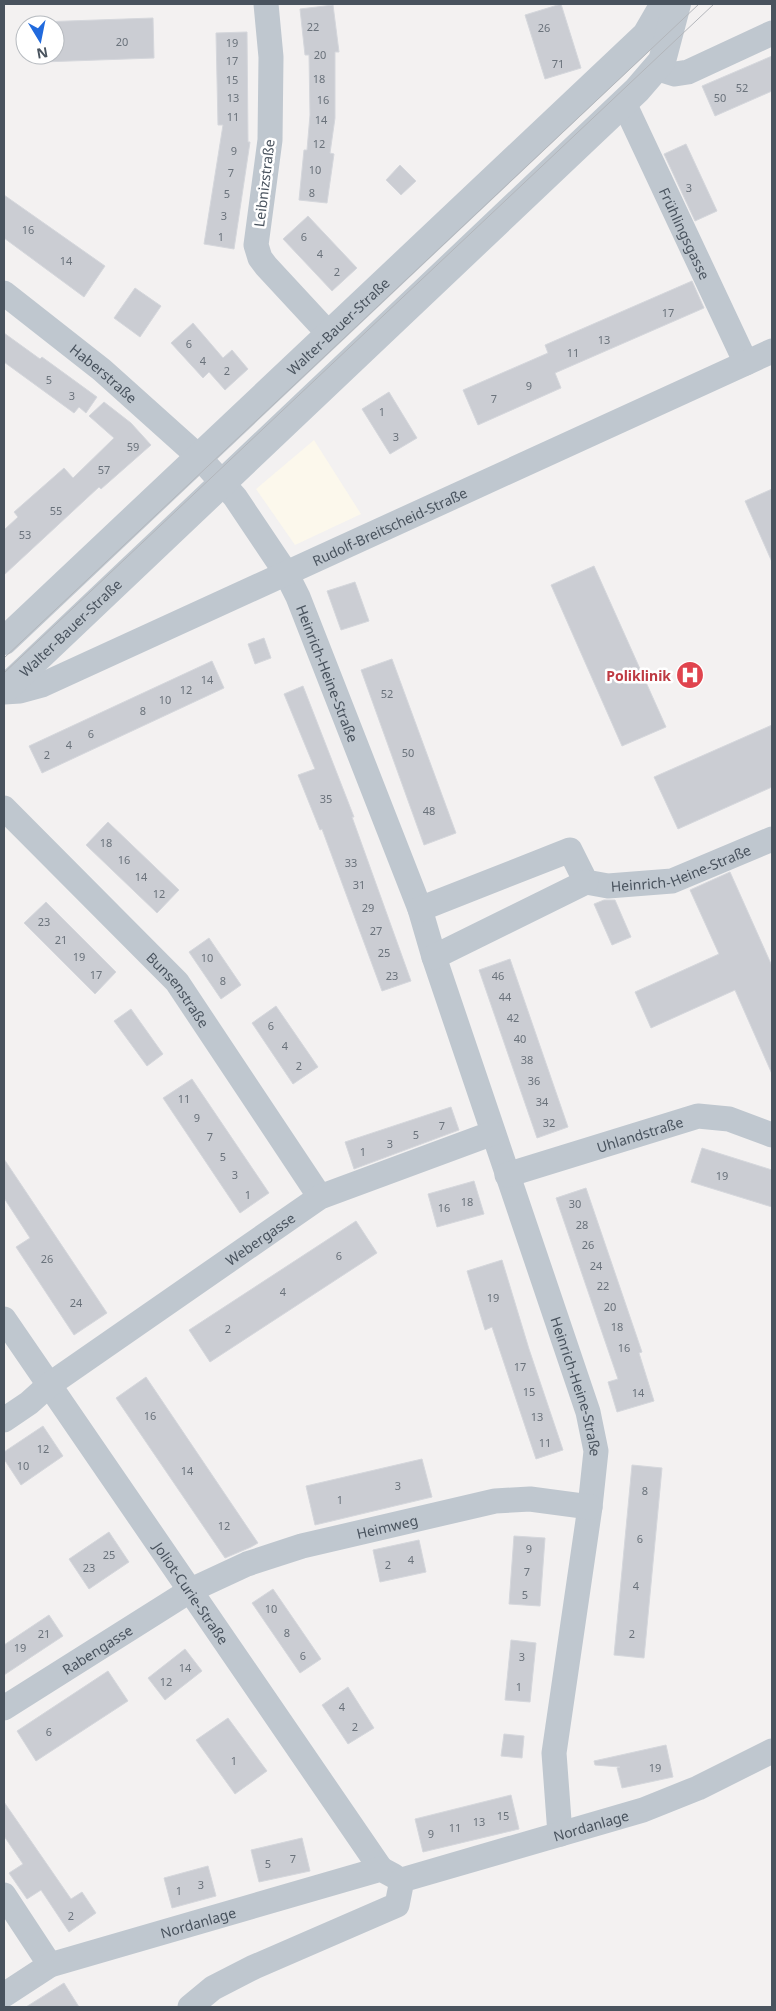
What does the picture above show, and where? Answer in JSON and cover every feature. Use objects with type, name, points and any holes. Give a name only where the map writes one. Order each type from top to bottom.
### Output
[{"type":"street","name":"Leibnizstraße","points":[[266,4],[271,57],[270,140],[256,245],[260,258],[266,266],[329,334]]},
{"type":"street","name":"Walter-Bauer-Straße","points":[[4,641],[646,35],[663,4]]},
{"type":"street","name":"Walter-Bauer-Straße","points":[[4,691],[624,103],[662,61],[677,4]]},
{"type":"street","points":[[656,68],[674,74],[688,72],[772,33]]},
{"type":"street","name":"Frühlingsgasse","points":[[624,103],[746,363]]},
{"type":"street","name":"Haberstraße","points":[[4,293],[102,370],[199,457]]},
{"type":"street","name":"Rudolf-Breitscheid-Straße","points":[[4,691],[20,691],[42,685],[772,351]]},
{"type":"street","name":"Heinrich-Heine-Straße","points":[[199,457],[235,497],[286,573],[298,597],[420,909],[434,957],[588,1412],[596,1451],[590,1507],[554,1753],[560,1834]]},
{"type":"street","name":"Bunsenstraße","points":[[4,808],[177,982],[320,1197]]},
{"type":"street","name":"Heinrich-Heine-Straße","points":[[586,882],[608,886],[672,881],[772,839]]},
{"type":"street","points":[[420,909],[570,850],[586,882],[434,957]]},
{"type":"street","name":"Uhlandstraße","points":[[507,1175],[698,1116],[729,1118],[772,1135]]},
{"type":"street","name":"Webergasse","points":[[4,1420],[29,1403],[49,1385],[320,1197],[494,1133]]},
{"type":"street","name":"Joliot-Curie-Straße","points":[[4,1319],[191,1590],[391,1874]]},
{"type":"street","name":"Heimweg","points":[[191,1590],[247,1564],[302,1546],[495,1501],[530,1499],[590,1507]]},
{"type":"street","name":"Rabengasse","points":[[4,1708],[191,1590]]},
{"type":"street","name":"Nordanlage","points":[[4,1995],[50,1964],[391,1874],[560,1834],[643,1810],[698,1788],[772,1751]]},
{"type":"street","points":[[190,2007],[212,1988],[254,1967],[397,1905],[391,1874]]},
{"type":"street","points":[[4,1896],[50,1964]]},
{"type":"shaded area","points":[[314,440],[361,514],[295,545],[256,489]]},
{"type":"building","points":[[561,4],[581,68],[545,79],[525,15]]},
{"type":"building","points":[[333,5],[339,52],[335,52],[335,118],[330,153],[334,154],[327,203],[299,200],[304,150],[307,150],[310,115],[309,55],[305,55],[300,9]]},
{"type":"building","points":[[153,18],[154,58],[65,61],[65,21]]},
{"type":"building","points":[[247,32],[248,142],[250,142],[234,249],[204,244],[223,125],[218,125],[216,33]]},
{"type":"building","points":[[772,56],[772,91],[715,116],[702,86]]},
{"type":"building","points":[[686,144],[717,211],[695,221],[664,154]]},
{"type":"building","points":[[400,165],[416,181],[401,195],[386,180]]},
{"type":"building","points":[[4,195],[105,266],[84,297],[4,238]]},
{"type":"building","points":[[308,216],[357,268],[332,291],[283,239]]},
{"type":"building","points":[[692,281],[704,308],[555,373],[561,388],[478,425],[463,390],[548,353],[545,345]]},
{"type":"building","points":[[135,288],[161,306],[140,337],[114,318]]},
{"type":"building","points":[[193,323],[223,358],[232,350],[248,369],[225,390],[209,372],[203,378],[171,343]]},
{"type":"building","points":[[4,333],[40,359],[42,357],[97,397],[86,413],[79,407],[74,413],[4,362]]},
{"type":"building","points":[[389,392],[417,438],[390,454],[362,409]]},
{"type":"building","points":[[104,402],[131,423],[151,445],[101,489],[99,487],[4,575],[4,530],[18,517],[14,512],[64,468],[73,478],[114,438],[89,416]]},
{"type":"building","points":[[772,489],[772,562],[745,501]]},
{"type":"building","points":[[594,566],[666,727],[622,746],[551,585]]},
{"type":"building","points":[[355,582],[369,621],[341,630],[327,591]]},
{"type":"building","points":[[264,638],[271,658],[255,664],[248,644]]},
{"type":"building","points":[[392,659],[456,833],[424,845],[361,670]]},
{"type":"building","points":[[212,661],[224,688],[42,773],[29,746]]},
{"type":"building","points":[[303,686],[354,817],[352,817],[411,981],[382,991],[322,829],[320,830],[298,775],[315,769],[284,694]]},
{"type":"building","points":[[772,725],[772,787],[678,829],[654,777]]},
{"type":"building","points":[[108,822],[179,890],[157,913],[86,845]]},
{"type":"building","points":[[730,872],[772,966],[772,1074],[735,990],[651,1028],[635,992],[719,954],[690,890]]},
{"type":"building","points":[[604,900],[615,900],[631,937],[612,945],[594,904]]},
{"type":"building","points":[[46,902],[116,972],[95,994],[24,923]]},
{"type":"building","points":[[209,938],[241,985],[221,999],[189,952]]},
{"type":"building","points":[[510,959],[568,1127],[537,1138],[479,970]]},
{"type":"building","points":[[276,1006],[318,1067],[293,1084],[252,1023]]},
{"type":"building","points":[[131,1009],[163,1054],[147,1066],[114,1021]]},
{"type":"building","points":[[192,1079],[269,1193],[240,1213],[163,1098]]},
{"type":"building","points":[[451,1107],[459,1130],[354,1169],[345,1142]]},
{"type":"building","points":[[702,1148],[772,1170],[772,1207],[691,1182]]},
{"type":"building","points":[[4,1159],[107,1313],[74,1335],[16,1247],[30,1238],[4,1198]]},
{"type":"building","points":[[474,1181],[484,1214],[437,1227],[428,1194]]},
{"type":"building","points":[[586,1188],[642,1352],[639,1353],[654,1401],[617,1412],[608,1382],[618,1379],[556,1198]]},
{"type":"building","points":[[356,1221],[377,1253],[210,1362],[189,1330]]},
{"type":"building","points":[[502,1260],[563,1450],[536,1459],[492,1327],[485,1330],[467,1271]]},
{"type":"building","points":[[146,1377],[258,1543],[225,1558],[116,1398]]},
{"type":"building","points":[[43,1426],[63,1456],[21,1485],[4,1459],[4,1452]]},
{"type":"building","points":[[422,1459],[432,1497],[315,1525],[306,1486]]},
{"type":"building","points":[[632,1465],[662,1468],[644,1658],[614,1655]]},
{"type":"building","points":[[109,1532],[129,1562],[89,1589],[69,1559]]},
{"type":"building","points":[[514,1536],[545,1538],[540,1606],[509,1604]]},
{"type":"building","points":[[419,1540],[426,1572],[380,1582],[373,1550]]},
{"type":"building","points":[[273,1589],[321,1659],[300,1673],[252,1603]]},
{"type":"building","points":[[49,1615],[63,1636],[4,1675],[4,1645]]},
{"type":"building","points":[[511,1640],[536,1643],[530,1702],[505,1700]]},
{"type":"building","points":[[185,1649],[202,1671],[165,1700],[148,1678]]},
{"type":"building","points":[[108,1671],[128,1701],[36,1761],[17,1731]]},
{"type":"building","points":[[348,1687],[374,1728],[348,1744],[322,1705]]},
{"type":"building","points":[[228,1718],[267,1771],[235,1794],[196,1740]]},
{"type":"building","points":[[504,1734],[524,1736],[522,1758],[501,1756]]},
{"type":"building","points":[[666,1745],[673,1777],[622,1788],[617,1768],[620,1767],[595,1765],[594,1761]]},
{"type":"building","points":[[511,1795],[519,1829],[423,1852],[415,1819]]},
{"type":"building","points":[[4,1802],[71,1899],[82,1892],[96,1913],[69,1932],[41,1890],[27,1899],[9,1873],[23,1864],[4,1836]]},
{"type":"building","points":[[302,1838],[310,1871],[259,1882],[251,1850]]},
{"type":"building","points":[[208,1866],[216,1896],[172,1908],[164,1878]]},
{"type":"building","points":[[64,1983],[79,2007],[26,2007]]},
{"type":"tram line","points":[[4,658],[699,4]]},
{"type":"tram line","points":[[4,673],[714,4]]},
{"type":"place","name":"Poliklinik","points":[[690,675]]}]
